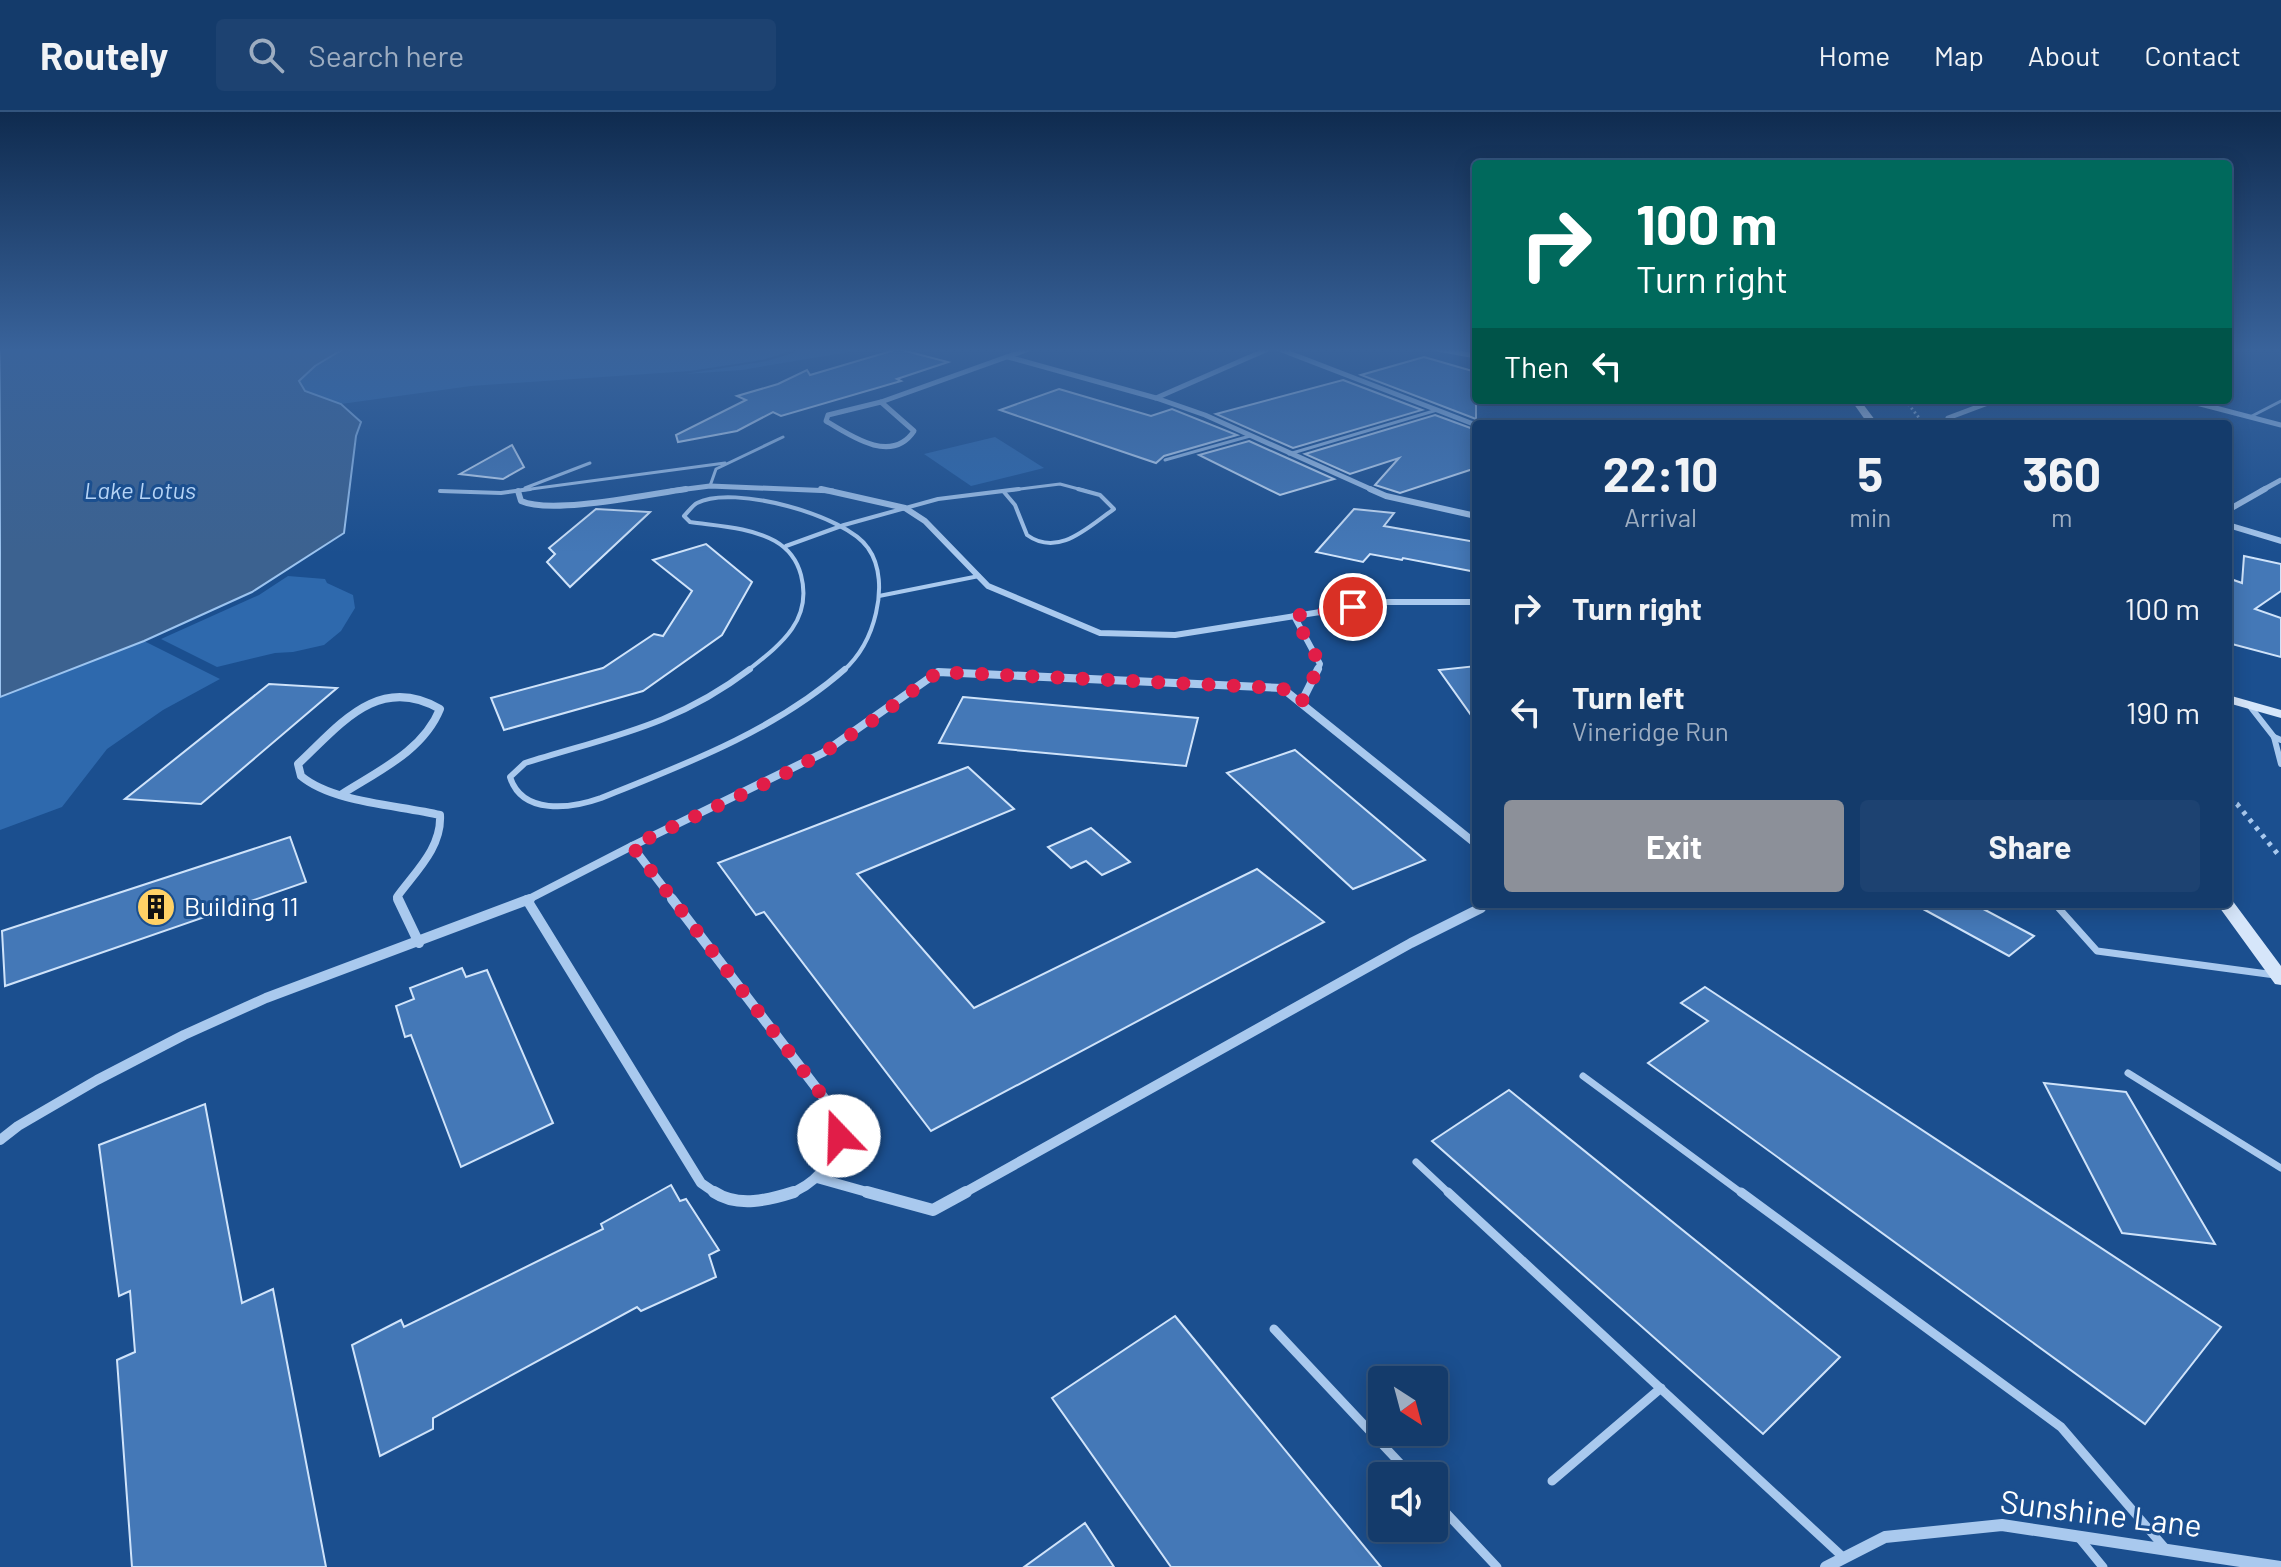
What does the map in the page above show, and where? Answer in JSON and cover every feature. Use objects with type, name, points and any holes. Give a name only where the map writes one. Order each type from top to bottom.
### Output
[{"type":"main road","points":[[2232,700],[2281,714]]},
{"type":"main road","points":[[2229,908],[2280,978]]},
{"type":"street","points":[[827,417],[826,421],[854,439],[872,445],[893,446],[909,440],[914,431],[898,417]]},
{"type":"street","points":[[1203,417],[1386,496],[1472,515]]},
{"type":"street","points":[[2250,417],[2281,425]]},
{"type":"street","points":[[2232,508],[2281,480]]},
{"type":"street","points":[[518,491],[521,501],[532,506],[556,506],[710,486],[814,488],[858,495],[905,508],[945,539],[988,586],[1100,633],[1175,635],[1383,602],[1472,602]]},
{"type":"street","points":[[2232,526],[2281,538]]},
{"type":"street","points":[[1294,616],[1320,664],[1301,703]]},
{"type":"street","points":[[0,1140],[18,1126],[84,1088],[184,1035],[266,998],[527,900],[632,846],[777,778],[875,719],[938,672],[1282,688],[1472,841]]},
{"type":"street","points":[[342,794],[427,737],[437,722],[440,709],[430,702],[405,698],[383,700],[361,708],[298,764],[300,776],[312,786],[342,794],[440,815],[443,827],[436,841],[397,897],[419,943]]},
{"type":"street","points":[[527,900],[701,1183],[723,1198],[761,1202],[794,1192],[817,1178],[839,1136],[834,1111],[632,846]]},
{"type":"street","points":[[817,1178],[933,1210],[1411,943],[1481,908]]},
{"type":"street","name":"Sunshine Lane","points":[[1826,1567],[1885,1537],[2002,1525],[2280,1567]]},
{"type":"lane","points":[[1289,454],[1414,417]]},
{"type":"lane","points":[[1165,460],[1250,436]]},
{"type":"lane","points":[[710,486],[716,469],[783,437]]},
{"type":"lane","points":[[518,491],[544,478],[590,463]]},
{"type":"lane","points":[[440,491],[518,491],[725,463]]},
{"type":"lane","points":[[786,546],[844,525],[938,499],[1060,484],[1100,495],[1114,509],[1072,541],[1045,544],[1031,539],[1024,532],[1016,503],[1004,492]]},
{"type":"lane","points":[[720,498],[751,499],[805,510],[844,525],[873,550],[879,605],[864,646],[829,683],[773,720],[704,756],[590,801],[556,805],[530,803],[513,790],[510,777],[525,763],[654,725],[753,668],[792,632],[805,606],[802,574],[786,546],[744,530],[690,522],[684,516],[697,503],[720,498]]},
{"type":"lane","points":[[879,596],[979,576]]},
{"type":"lane","points":[[2249,705],[2277,739],[2281,764]]},
{"type":"lane","points":[[2059,908],[2097,951],[2280,978]]},
{"type":"lane","points":[[2128,1073],[2281,1168]]},
{"type":"lane","points":[[1583,1076],[2061,1427],[2166,1549]]},
{"type":"lane","points":[[1416,1162],[1844,1558]]},
{"type":"lane","points":[[1274,1329],[1399,1462]]},
{"type":"lane","points":[[1552,1481],[1661,1388]]},
{"type":"lane","points":[[1448,1515],[1497,1567]]},
{"type":"lane","points":[[2077,1536],[2103,1567]]},
{"type":"path","points":[[2232,801],[2281,858]]},
{"type":"shaded area","points":[[995,437],[1044,468],[971,486],[924,454]]},
{"type":"shaded area","points":[[288,576],[325,579],[327,583],[353,595],[355,608],[341,631],[324,645],[217,667],[161,639],[259,595]]},
{"type":"shaded area","points":[[144,641],[220,679],[163,710],[107,749],[62,807],[0,830],[0,697]]},
{"type":"water","name":"Lake Lotus","points":[[0,417],[355,417],[361,422],[356,436],[344,533],[252,592],[144,641],[0,697]]},
{"type":"building","points":[[712,417],[764,417],[737,431],[678,442],[676,435]]},
{"type":"building","points":[[1020,417],[1192,417],[1237,435],[1164,456],[1156,463]]},
{"type":"building","points":[[1223,417],[1399,417],[1293,448]]},
{"type":"building","points":[[1429,417],[1440,417],[1472,429],[1472,469],[1400,493],[1375,485],[1399,458],[1350,474],[1305,454]]},
{"type":"building","points":[[1249,441],[1334,479],[1280,495],[1199,455]]},
{"type":"building","points":[[512,445],[524,467],[503,479],[460,474]]},
{"type":"building","points":[[596,509],[650,512],[570,587],[547,562],[555,554],[549,548]]},
{"type":"building","points":[[1354,509],[1394,513],[1384,526],[1472,541],[1472,571],[1403,558],[1370,554],[1363,562],[1316,552]]},
{"type":"building","points":[[706,544],[752,582],[722,635],[643,691],[504,730],[491,698],[603,668],[654,634],[663,636],[692,591],[653,560]]},
{"type":"building","points":[[2244,556],[2281,564],[2281,591],[2255,609],[2281,618],[2281,657],[2232,644],[2232,579],[2242,583]]},
{"type":"building","points":[[1472,666],[1472,716],[1439,670]]},
{"type":"building","points":[[269,684],[337,688],[201,804],[125,799]]},
{"type":"building","points":[[963,697],[1198,718],[1186,766],[939,743]]},
{"type":"building","points":[[1295,750],[1425,860],[1353,889],[1227,773]]},
{"type":"building","points":[[968,767],[1014,809],[857,874],[974,1008],[1257,869],[1324,922],[931,1131],[764,912],[756,915],[718,863]]},
{"type":"building","points":[[1091,828],[1130,862],[1102,875],[1086,861],[1071,868],[1048,847]]},
{"type":"building","name":"Building 11","points":[[290,837],[306,882],[5,986],[2,931]]},
{"type":"building","points":[[1921,908],[1982,908],[2034,936],[2009,956]]},
{"type":"building","points":[[462,968],[466,977],[487,970],[553,1123],[461,1167],[411,1035],[405,1037],[396,1006],[414,999],[410,988]]},
{"type":"building","points":[[1705,987],[2221,1327],[2145,1424],[1648,1063],[1708,1021],[1681,1003]]},
{"type":"building","points":[[2044,1083],[2126,1092],[2215,1244],[2122,1233]]},
{"type":"building","points":[[1509,1090],[1840,1357],[1763,1434],[1432,1141]]},
{"type":"building","points":[[205,1104],[242,1303],[273,1289],[326,1567],[132,1567],[117,1360],[135,1352],[130,1291],[119,1296],[99,1145]]},
{"type":"building","points":[[671,1185],[680,1201],[686,1199],[719,1250],[709,1255],[716,1277],[641,1311],[637,1307],[433,1418],[433,1429],[380,1456],[352,1345],[401,1320],[404,1327],[603,1229],[601,1224]]},
{"type":"building","points":[[1175,1316],[1381,1567],[1171,1567],[1052,1398]]},
{"type":"building","points":[[1085,1523],[1114,1567],[1024,1567]]},
{"type":"place","name":"Building 11","points":[[156,907]]},
{"type":"route","points":[[839,1136],[834,1111],[632,846],[823,753],[938,672],[1282,688],[1301,703],[1320,664],[1294,616],[1353,607]]}]
